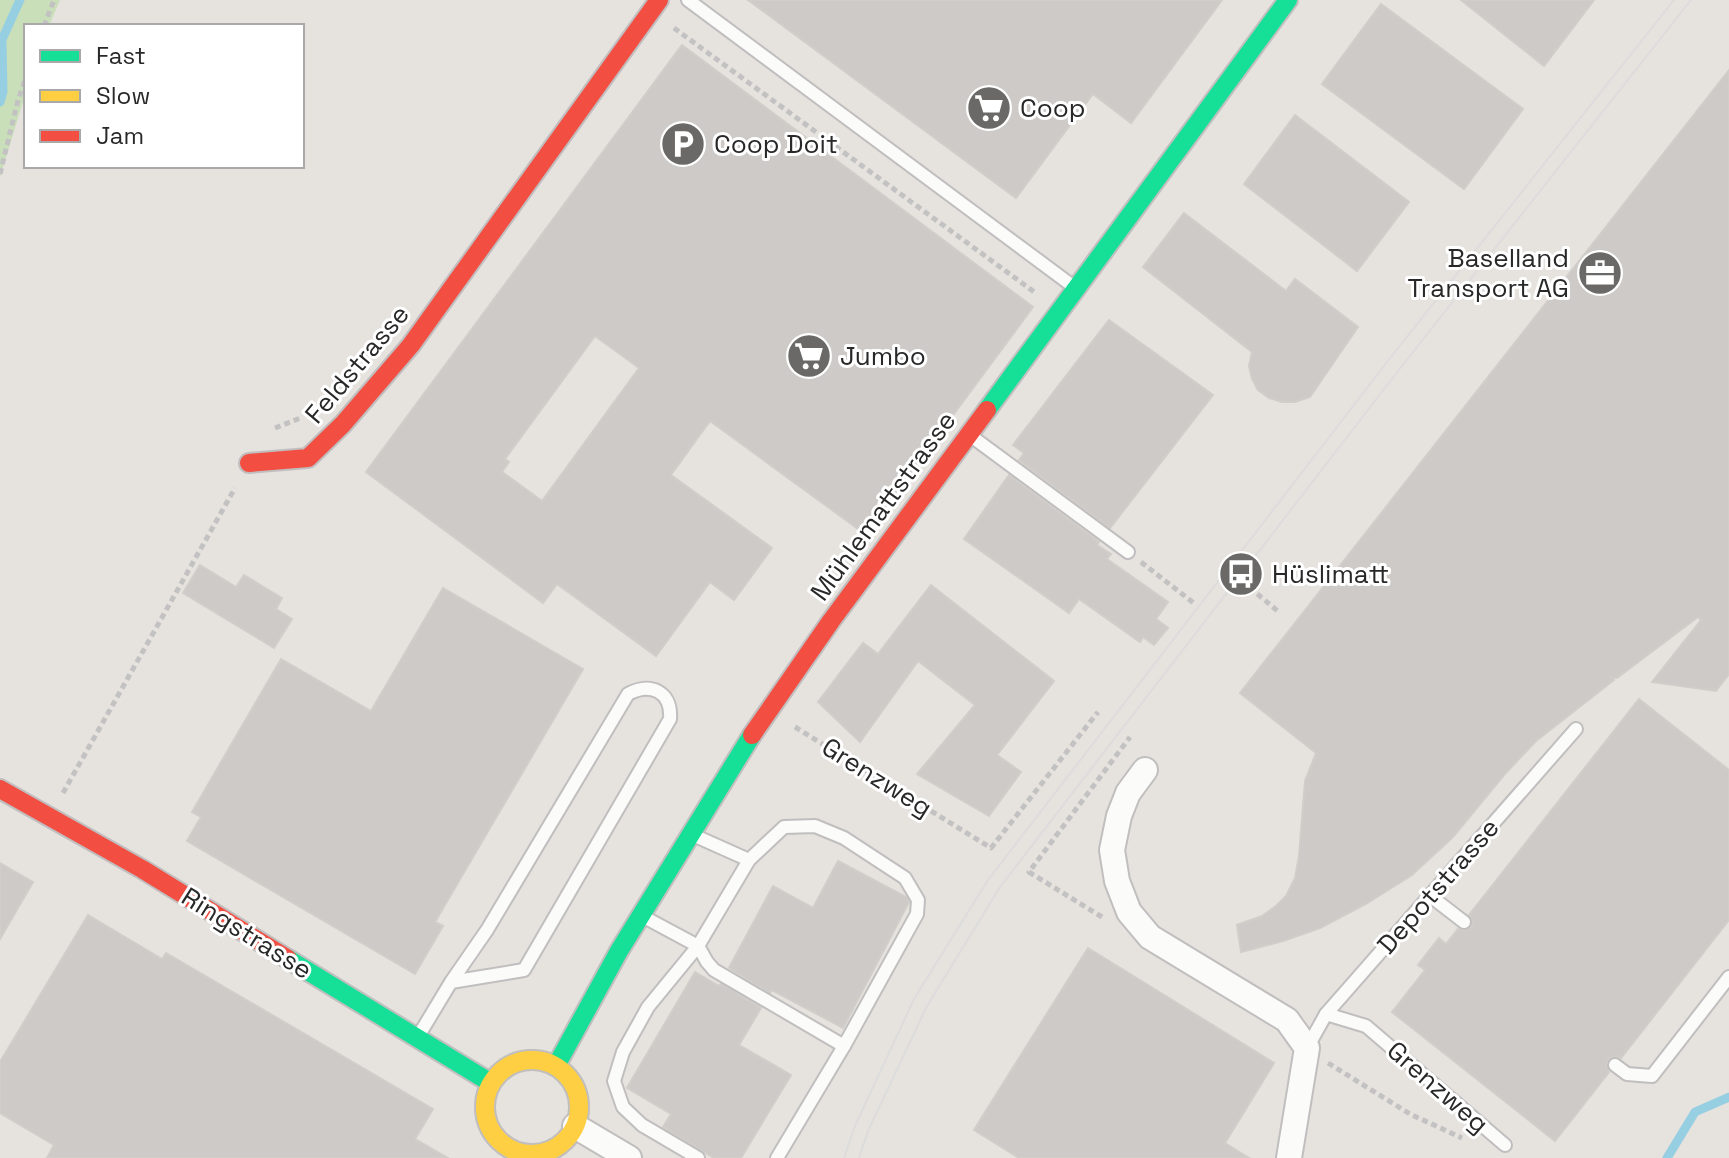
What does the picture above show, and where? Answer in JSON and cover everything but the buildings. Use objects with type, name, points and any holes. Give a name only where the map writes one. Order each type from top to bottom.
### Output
[{"type":"main road","name":"Mühlemattstrasse","points":[[556,1066],[641,915],[758,725],[831,621],[1288,0]]},
{"type":"main road","name":"Feldstrasse","points":[[249,463],[308,458],[343,424],[411,345],[655,6]]},
{"type":"main road","name":"Ringstrasse","points":[[0,789],[142,869],[491,1083]]},
{"type":"main road","points":[[532,1059],[556,1066],[567,1074],[579,1099],[575,1126],[560,1145],[550,1151],[512,1154],[487,1122],[485,1098],[491,1083],[508,1065],[520,1061],[532,1059]]},
{"type":"street","points":[[1145,770],[1128,793],[1119,816],[1112,850],[1117,881],[1129,912],[1150,937],[1287,1020],[1307,1048],[1289,1158]]},
{"type":"street","points":[[575,1126],[629,1158]]},
{"type":"lane","points":[[688,0],[1076,288]]},
{"type":"lane","points":[[968,434],[1128,552]]},
{"type":"lane","points":[[417,1038],[451,982],[487,930],[628,694],[637,689],[656,690],[669,704],[670,719],[524,970],[451,982]]},
{"type":"lane","name":"Depotstrasse","points":[[1307,1048],[1326,1014],[1576,729]]},
{"type":"lane","points":[[698,1158],[642,1125],[623,1107],[614,1081],[623,1052],[648,1007],[698,946],[749,860],[784,827],[815,826],[844,838],[905,878],[918,900],[917,914],[777,1158]]},
{"type":"lane","points":[[690,833],[749,860]]},
{"type":"lane","points":[[1429,895],[1464,922]]},
{"type":"lane","points":[[641,915],[698,946],[714,970],[844,1046]]},
{"type":"lane","points":[[1615,1065],[1627,1074],[1652,1076],[1729,977]]},
{"type":"lane","name":"Grenzweg","points":[[1326,1014],[1366,1026],[1505,1145]]},
{"type":"path","points":[[45,24],[54,0]]},
{"type":"path","points":[[655,6],[1060,311]]},
{"type":"path","points":[[0,174],[24,83]]},
{"type":"path","points":[[49,818],[249,463]]},
{"type":"path","points":[[1128,552],[1195,604]]},
{"type":"path","points":[[1235,555],[1252,569]]},
{"type":"path","points":[[1242,581],[1280,613]]},
{"type":"path","name":"Grenzweg","points":[[758,725],[796,727],[991,848],[1098,712]]},
{"type":"path","points":[[1108,921],[1029,872],[1130,737]]},
{"type":"path","points":[[1307,1048],[1410,1114],[1464,1139]]},
{"type":"green space","points":[[0,0],[60,0],[50,24],[24,24],[24,99],[0,177]]},
{"type":"waterway","points":[[0,44],[20,0]]},
{"type":"waterway","points":[[0,102],[3,92],[2,42]]},
{"type":"waterway","points":[[1667,1158],[1695,1112],[1729,1097]]},
{"type":"tram line","points":[[844,1158],[855,1126],[914,999],[988,880],[1387,362],[1674,0]]},
{"type":"tram line","points":[[859,1158],[868,1131],[927,1006],[1000,887],[1398,371],[1691,0]]},
{"type":"traffic: fast","points":[[987,410],[1288,0]]},
{"type":"traffic: fast","points":[[556,1066],[619,951],[752,735]]},
{"type":"traffic: fast","points":[[288,959],[491,1083]]},
{"type":"traffic: slow","points":[[532,1060],[550,1064],[565,1074],[575,1089],[579,1107],[575,1125],[565,1140],[550,1150],[532,1154],[514,1150],[499,1140],[489,1125],[485,1107],[489,1089],[499,1074],[514,1064],[532,1060]]},
{"type":"traffic: jam","points":[[249,463],[308,458],[343,424],[411,345],[659,0]]},
{"type":"traffic: jam","points":[[752,735],[831,621],[987,410]]},
{"type":"traffic: jam","points":[[0,789],[142,869],[288,959]]},
{"type":"place","name":"Coop","points":[[989,108]]},
{"type":"place","name":"Coop Doit","points":[[683,144]]},
{"type":"place","name":"Baselland Transport AG","points":[[1600,273]]},
{"type":"place","name":"Jumbo","points":[[809,356]]},
{"type":"place","name":"Hüslimatt","points":[[1241,574]]}]
